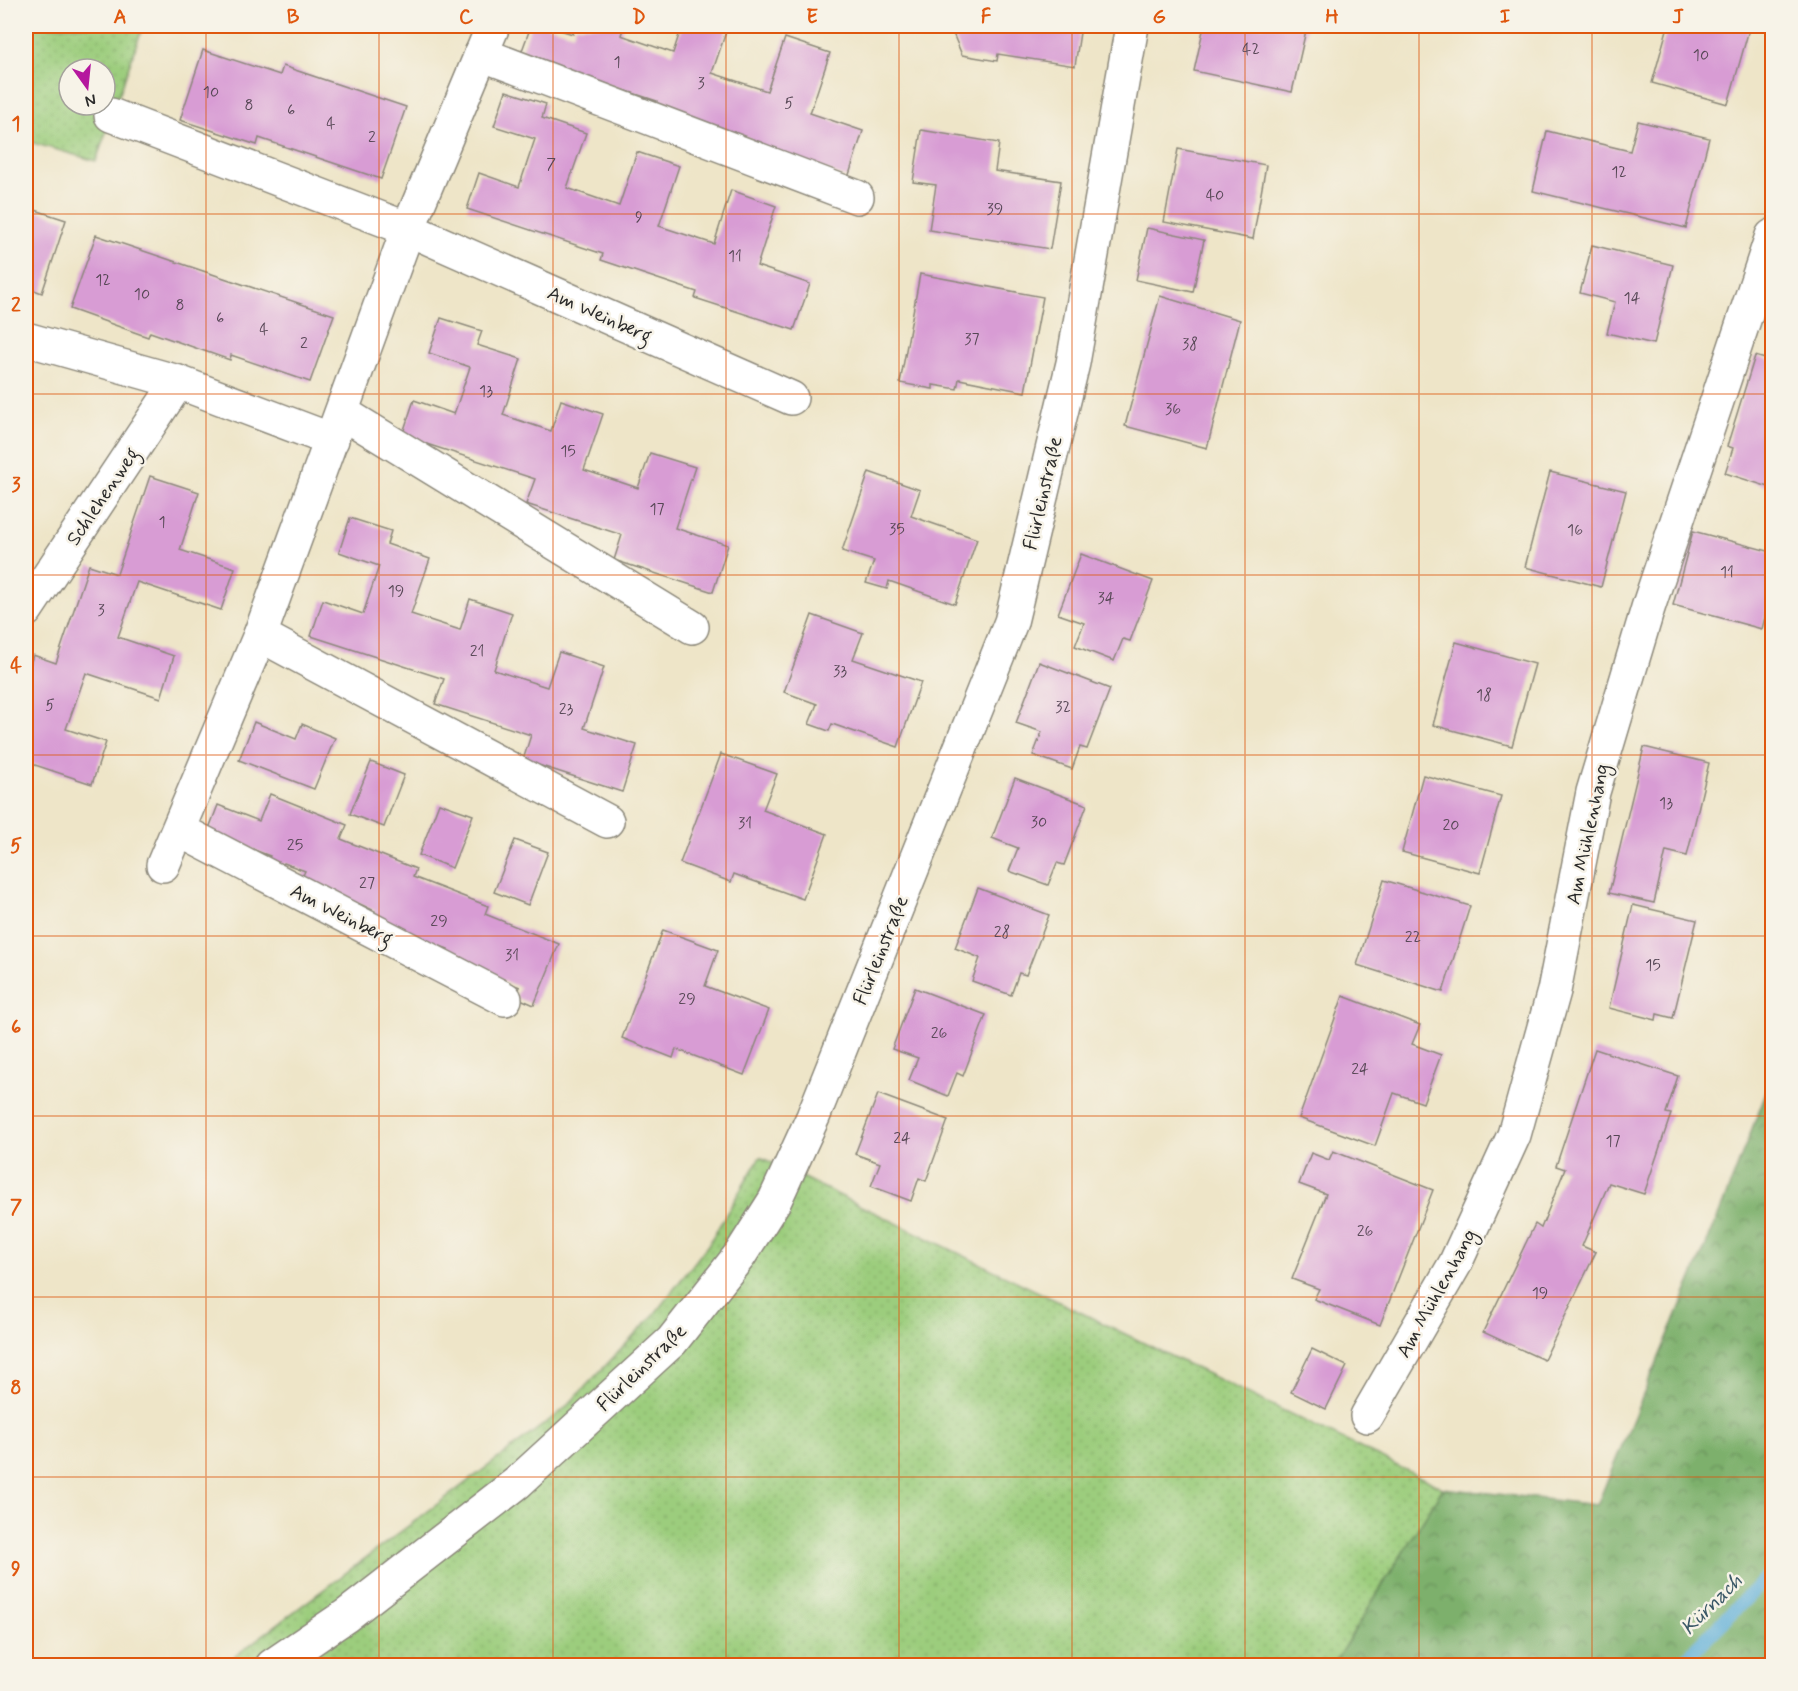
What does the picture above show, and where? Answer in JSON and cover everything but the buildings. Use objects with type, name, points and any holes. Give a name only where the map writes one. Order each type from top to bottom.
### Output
[{"type":"street","name":"Flürleinstraße","points":[[272,1665],[346,1615],[517,1484],[672,1341],[740,1256],[775,1200],[813,1117],[1011,622],[1072,363],[1132,26]]},
{"type":"street","points":[[163,865],[260,635],[408,229],[487,40],[857,197]]},
{"type":"street","name":"Am Weinberg","points":[[114,117],[408,229],[791,398]]},
{"type":"street","name":"Am Mühlenhang","points":[[1367,1416],[1455,1264],[1514,1135],[1554,991],[1593,792],[1652,596],[1773,236]]},
{"type":"street","points":[[26,339],[338,426],[692,627]]},
{"type":"street","name":"Schlehenweg","points":[[26,610],[178,382]]},
{"type":"street","points":[[260,635],[607,821]]},
{"type":"street","name":"Am Weinberg","points":[[179,830],[505,999]]},
{"type":"green space","points":[[26,26],[143,26],[117,101],[117,57],[57,57],[57,117],[111,117],[96,161],[26,141]]},
{"type":"green space","points":[[1772,1077],[1772,1665],[1333,1665],[1443,1488],[1597,1505],[1719,1214]]},
{"type":"green space","points":[[760,1157],[1443,1488],[1333,1665],[238,1666],[235,1656],[563,1410],[653,1316],[708,1245]]},
{"type":"waterway","name":"Kürnach","points":[[1679,1666],[1772,1572]]}]
